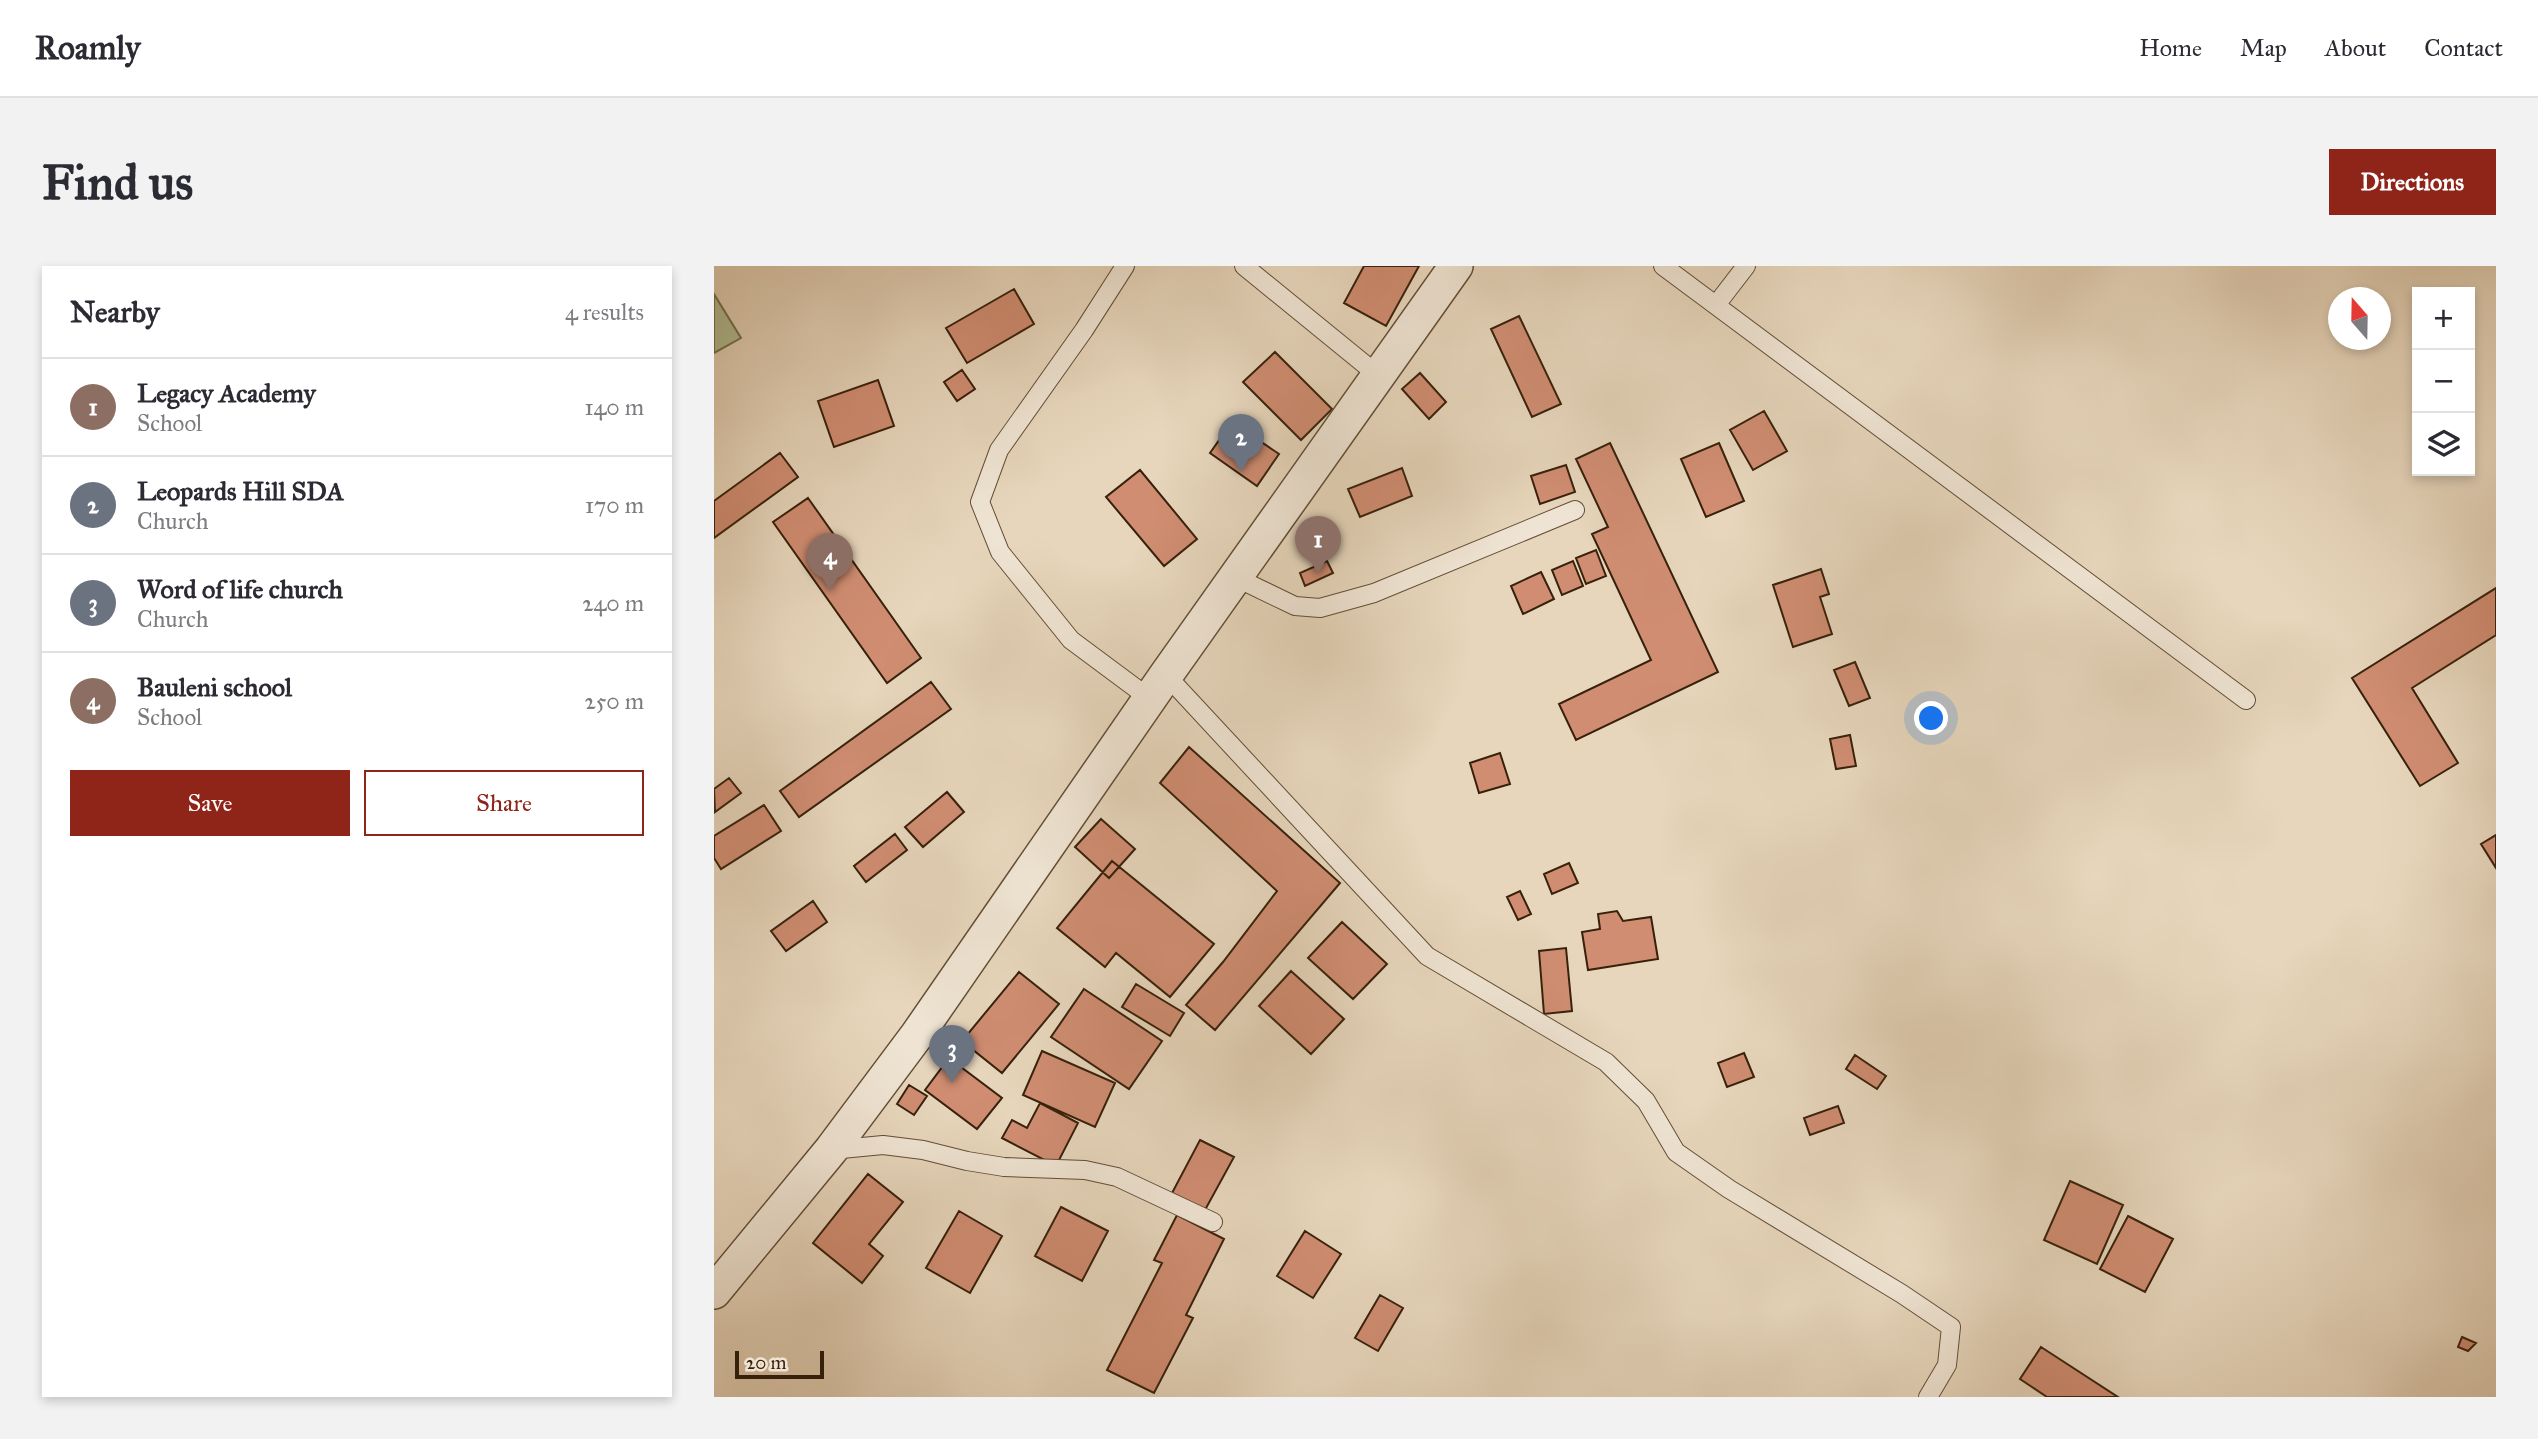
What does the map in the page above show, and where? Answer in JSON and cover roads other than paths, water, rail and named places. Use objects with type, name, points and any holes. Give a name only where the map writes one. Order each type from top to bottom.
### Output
[{"type":"street","points":[[714,1292],[831,1150],[917,1035],[1158,686],[1456,266]]},
{"type":"lane","points":[[1125,266],[1084,330],[999,450],[980,502],[1000,552],[1071,640],[1158,686],[1427,956],[1606,1062],[1646,1101],[1676,1152],[1729,1189],[1902,1294],[1951,1327],[1947,1365],[1928,1397]]},
{"type":"lane","points":[[1244,266],[1379,376]]},
{"type":"lane","points":[[1663,266],[2246,700]]},
{"type":"lane","points":[[1716,305],[1746,266]]},
{"type":"lane","points":[[1237,578],[1295,606],[1320,608],[1374,593],[1574,510]]},
{"type":"lane","points":[[831,1150],[883,1146],[923,1150],[1004,1167],[1085,1170],[1117,1177],[1213,1222]]},
{"type":"place","name":"Leopards Hill SDA","points":[[1241,472]]},
{"type":"place","name":"Legacy Academy","points":[[1318,574]]},
{"type":"place","name":"Bauleni school","points":[[830,591]]},
{"type":"place","name":"Word of life church","points":[[952,1083]]}]
